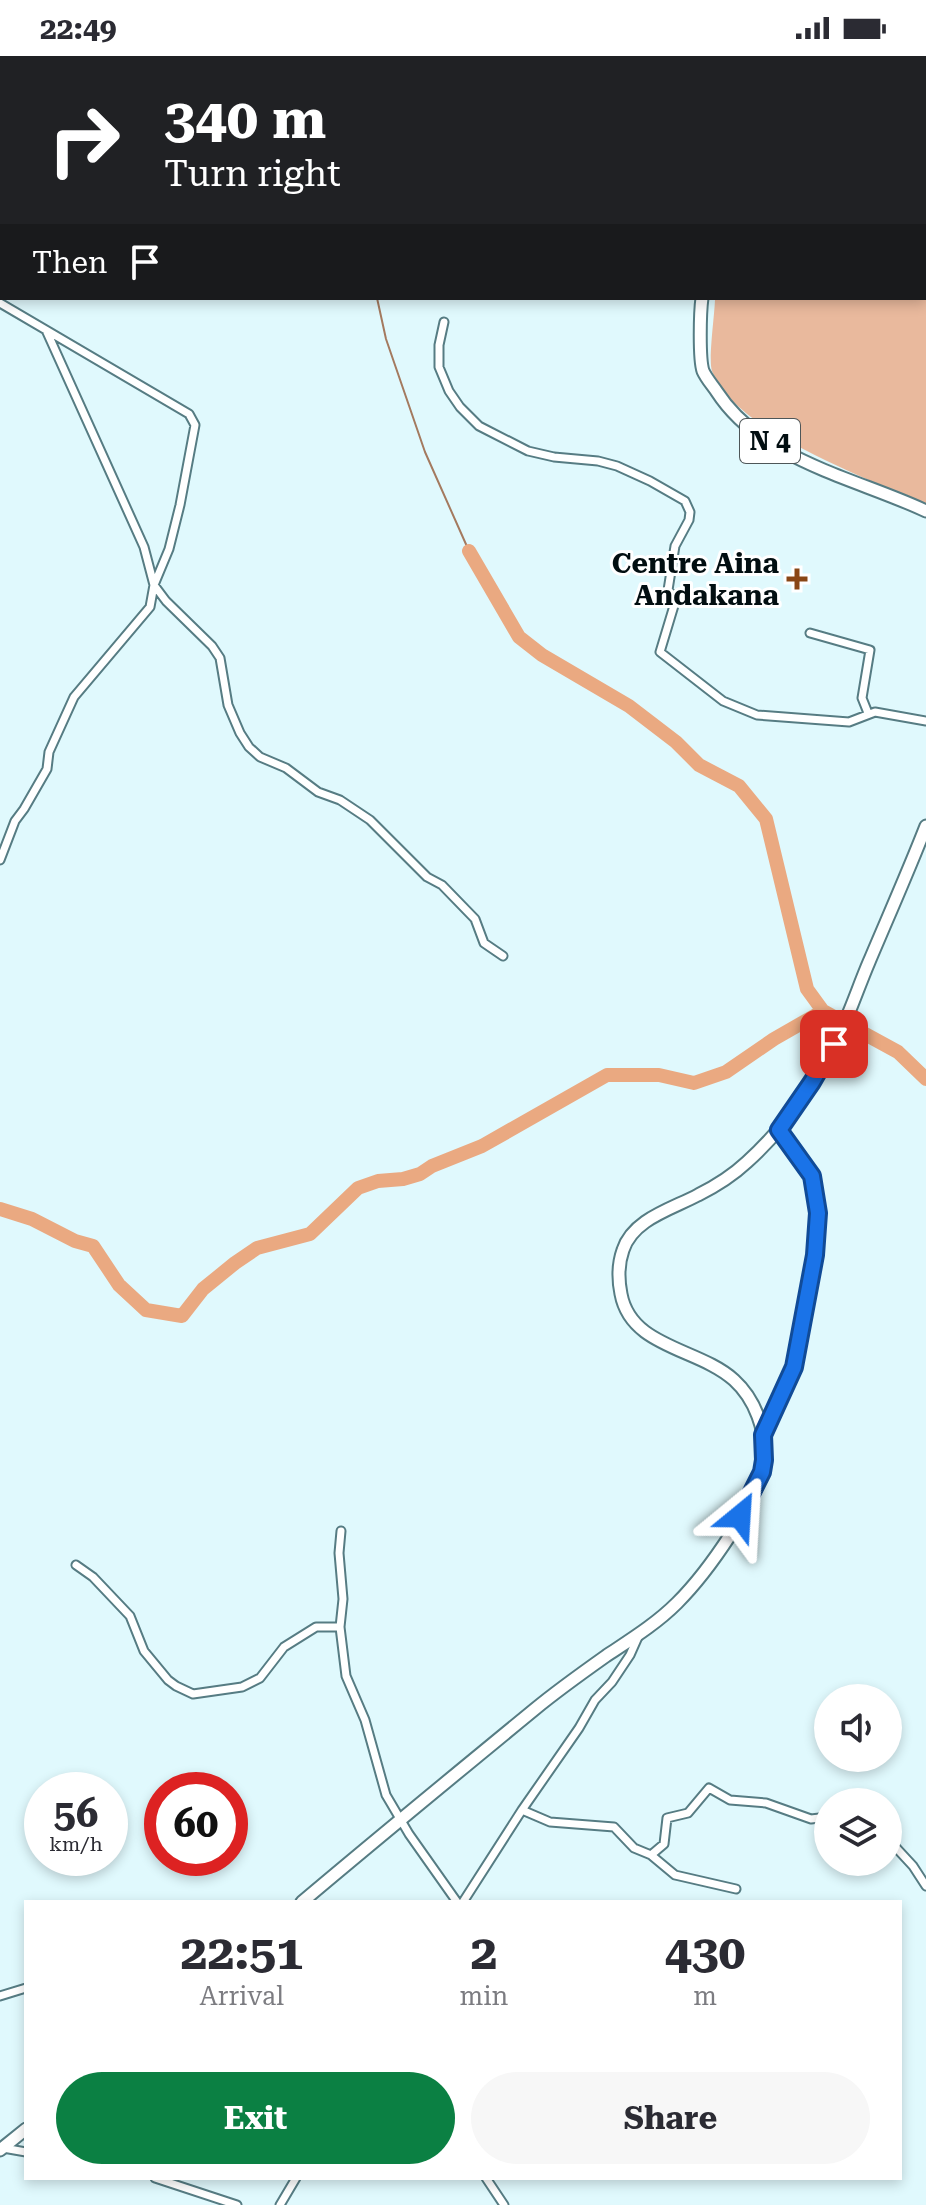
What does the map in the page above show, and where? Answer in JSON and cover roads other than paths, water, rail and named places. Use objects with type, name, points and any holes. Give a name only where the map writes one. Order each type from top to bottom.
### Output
[{"type":"main road","name":"N 4","points":[[702,300],[703,371],[728,409],[764,438],[807,463],[926,511]]},
{"type":"main road","points":[[304,1900],[549,1697],[640,1634],[677,1603],[723,1546],[762,1472],[763,1435],[754,1406],[746,1392],[728,1374],[659,1341],[639,1327],[623,1304],[619,1277],[623,1249],[638,1228],[731,1176],[779,1130],[812,1082],[843,1027],[925,830]]},
{"type":"main road","points":[[1,2149],[24,2131]]},
{"type":"street","points":[[0,303],[189,414],[195,425],[180,505],[150,607],[74,697],[49,752],[47,769],[15,821],[0,860]]},
{"type":"street","points":[[444,322],[439,345],[439,367],[449,391],[479,426],[528,451],[617,466],[685,501],[690,512],[689,520],[675,546],[668,590],[676,599],[660,652],[723,701],[757,715],[849,722],[875,712],[926,721]]},
{"type":"street","points":[[46,330],[144,547],[154,585],[220,658],[228,705],[249,747],[260,757],[286,768],[318,792],[340,800],[370,820],[427,877],[442,885],[475,919],[484,943],[503,956]]},
{"type":"street","points":[[810,633],[870,650],[862,698],[868,713]]},
{"type":"street","points":[[763,1435],[794,1367],[815,1255],[818,1213],[812,1176],[779,1130]]},
{"type":"street","points":[[341,1531],[339,1553],[343,1599],[340,1627],[346,1676],[365,1720],[386,1795],[456,1900]]},
{"type":"street","points":[[76,1565],[93,1577],[130,1616],[144,1651],[168,1680],[193,1694],[242,1687],[260,1678],[284,1647],[316,1627],[340,1627]]},
{"type":"street","points":[[464,1900],[590,1708],[630,1655],[640,1634]]},
{"type":"street","points":[[651,1855],[664,1844],[667,1818],[688,1813],[709,1788],[730,1800],[766,1803],[814,1819]]},
{"type":"street","points":[[522,1810],[550,1822],[614,1827],[634,1848],[651,1855],[675,1875],[736,1889]]},
{"type":"street","points":[[902,1854],[926,1886]]},
{"type":"street","points":[[0,1996],[24,1989]]},
{"type":"street","points":[[1,2149],[24,2152]]},
{"type":"street","points":[[161,2180],[237,2205]]},
{"type":"street","points":[[280,2205],[295,2180]]},
{"type":"street","points":[[487,2180],[504,2205]]},
{"type":"waterway","points":[[377,300],[386,339],[425,452],[469,551]]},
{"type":"waterway","points":[[469,551],[519,637],[542,655],[629,706],[676,742],[699,765],[739,786],[766,819],[807,989],[823,1011],[898,1052],[926,1079]]},
{"type":"waterway","points":[[0,1209],[32,1219],[75,1241],[93,1246],[119,1285],[146,1310],[182,1316],[203,1289],[235,1263],[257,1248],[310,1234],[358,1188],[378,1181],[420,1174],[482,1146],[607,1075],[659,1075],[694,1083],[726,1072],[823,1011]]},
{"type":"place","name":"Centre Aina Andakana","points":[[797,579]]}]
